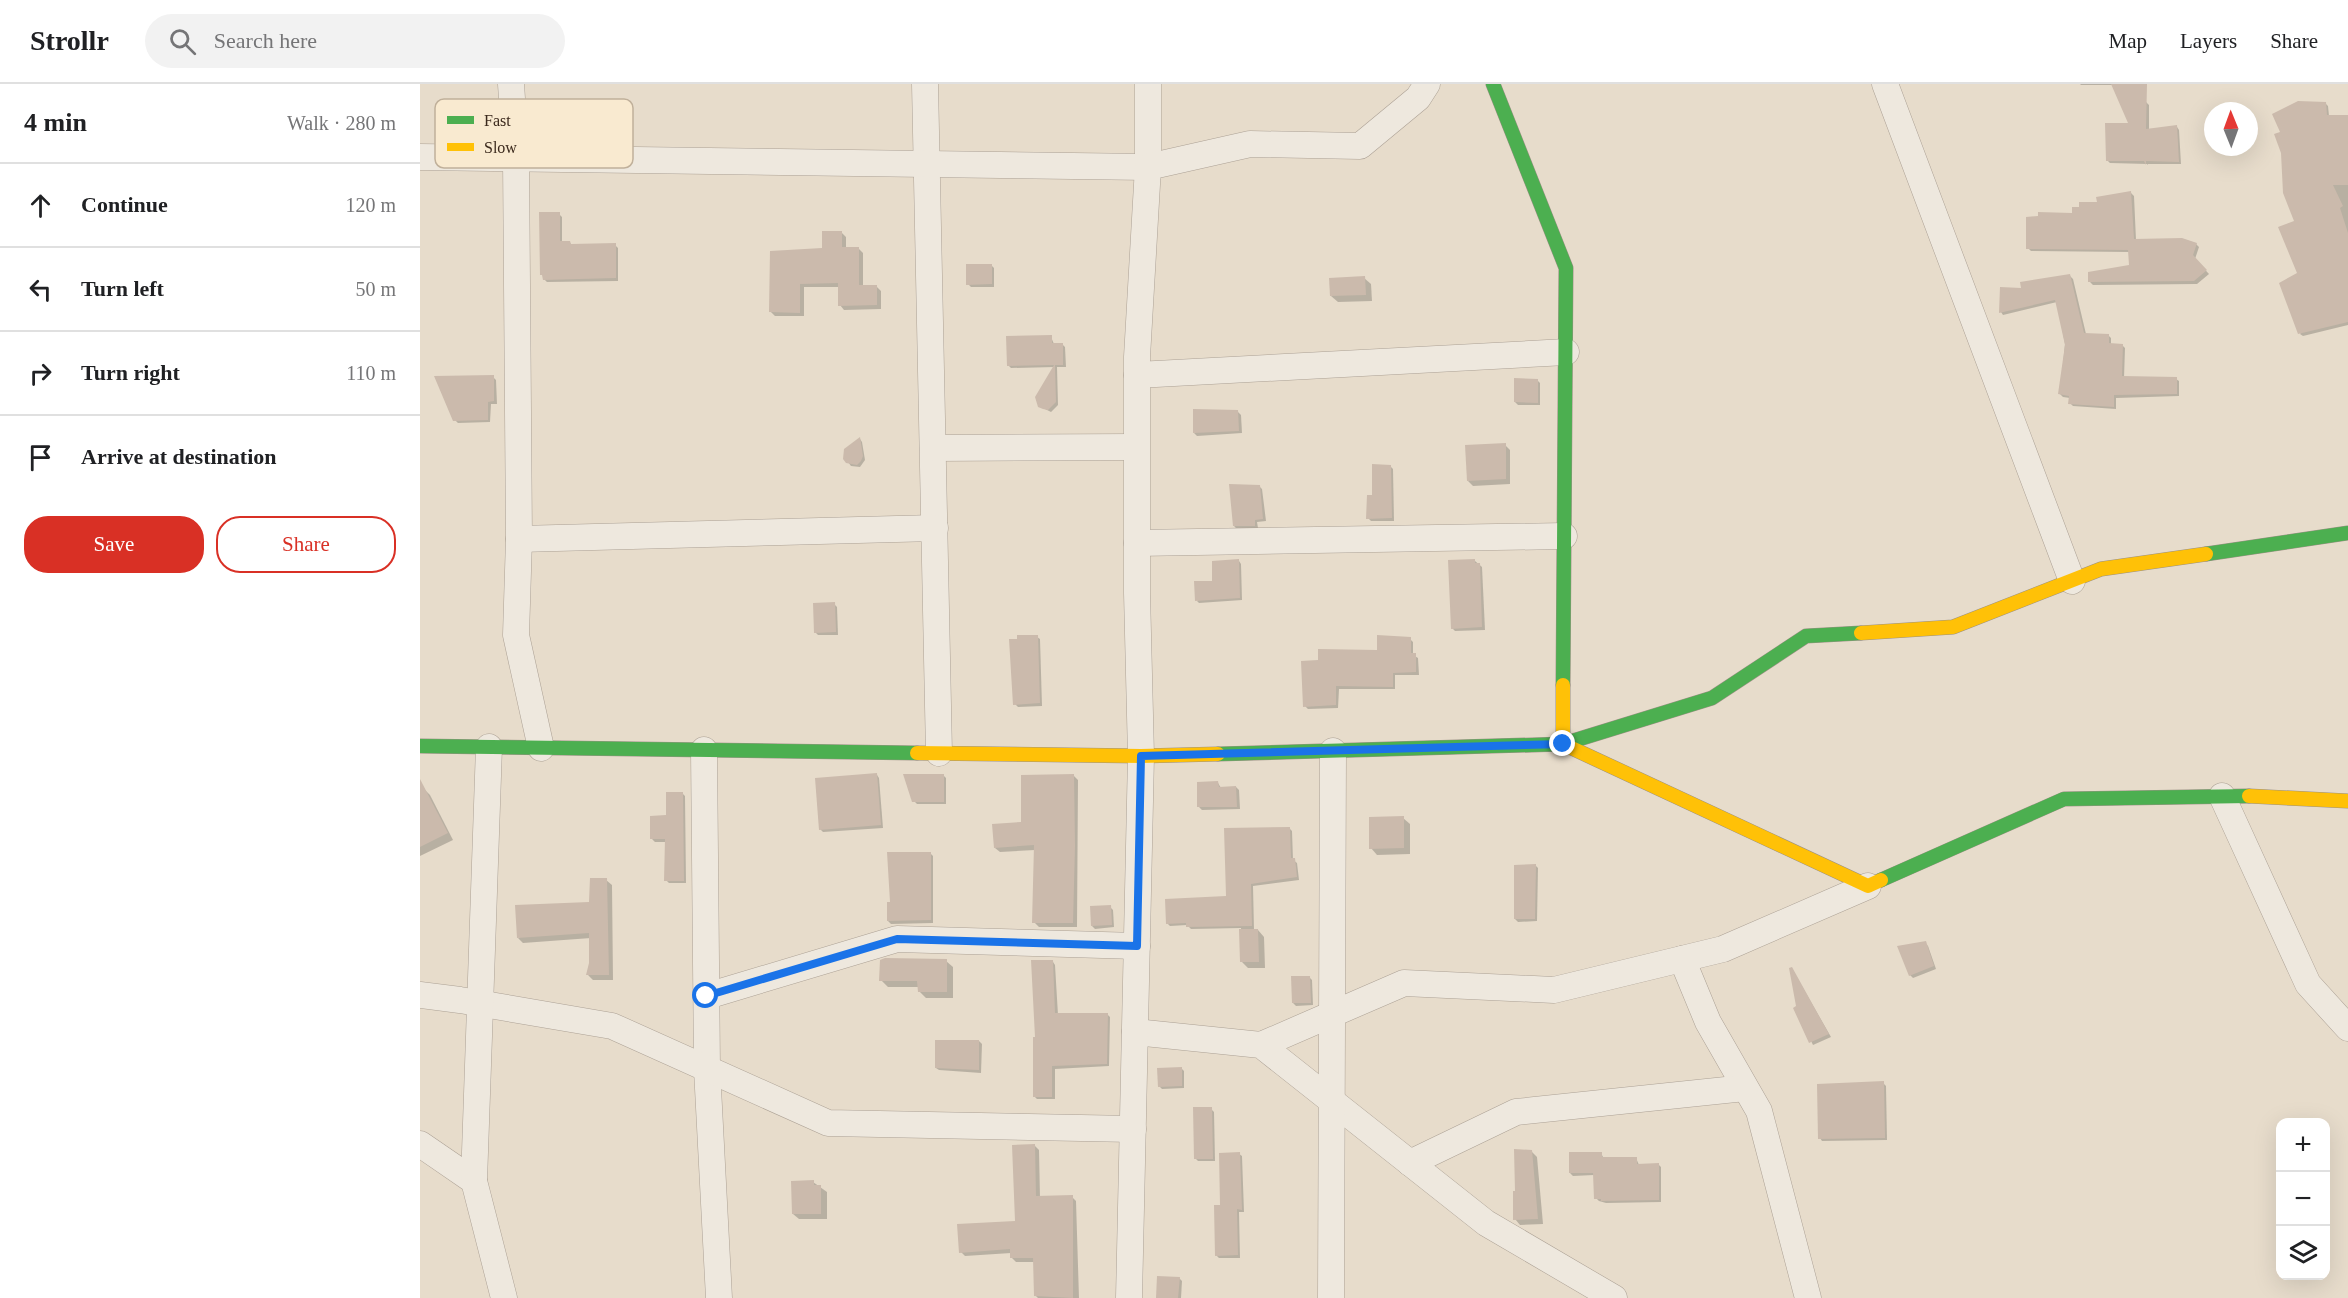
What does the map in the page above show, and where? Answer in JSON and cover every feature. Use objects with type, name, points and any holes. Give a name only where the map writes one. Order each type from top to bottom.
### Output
[{"type":"street","points":[[511,84],[512,99]]},
{"type":"street","points":[[925,84],[939,753]]},
{"type":"street","points":[[1129,1298],[1141,756],[1137,375],[1148,166],[1148,84]]},
{"type":"street","points":[[633,160],[1148,166],[1250,144],[1360,147],[1418,98],[1426,84]]},
{"type":"street","points":[[1492,84],[1566,268],[1563,744]]},
{"type":"street","points":[[1885,84],[2072,580]]},
{"type":"street","points":[[420,157],[435,157]]},
{"type":"street","points":[[516,168],[519,539],[516,635],[542,748]]},
{"type":"street","points":[[1137,375],[1566,352]]},
{"type":"street","points":[[933,448],[1136,447]]},
{"type":"street","points":[[519,539],[935,528]]},
{"type":"street","points":[[420,746],[1141,756],[1563,744],[1712,698],[1806,636],[1953,627],[2101,569],[2348,533]]},
{"type":"street","points":[[1137,543],[1564,536]]},
{"type":"street","points":[[1563,744],[1868,886]]},
{"type":"street","points":[[489,747],[474,1181],[504,1298]]},
{"type":"street","points":[[704,750],[707,1069],[719,1298]]},
{"type":"street","points":[[1331,1298],[1333,751]]},
{"type":"street","points":[[2222,796],[2308,984],[2348,1028]]},
{"type":"street","points":[[1135,1032],[1261,1045],[1404,983],[1554,990],[1723,949],[2064,799],[2222,796],[2348,801]]},
{"type":"street","points":[[706,996],[897,939],[1137,946]]},
{"type":"street","points":[[1682,959],[1708,1022],[1759,1112],[1808,1298]]},
{"type":"street","points":[[420,996],[480,1003],[612,1026],[828,1123],[1133,1129]]},
{"type":"street","points":[[1261,1045],[1486,1223],[1614,1298]]},
{"type":"street","points":[[1410,1163],[1516,1112],[1745,1088]]},
{"type":"street","points":[[420,1144],[474,1181]]},
{"type":"building","points":[[2111,84],[2147,84],[2146,129],[2177,125],[2179,162],[2146,161],[2146,165],[2144,161],[2106,161],[2105,123],[2128,123]]},
{"type":"building","points":[[2298,101],[2326,102],[2327,115],[2348,115],[2348,185],[2333,185],[2343,206],[2340,208],[2348,233],[2348,322],[2298,334],[2279,283],[2297,273],[2278,227],[2294,221],[2283,193],[2281,153],[2274,134],[2280,132],[2272,114]]},
{"type":"building","points":[[2131,191],[2134,239],[2182,238],[2197,243],[2193,255],[2207,270],[2194,281],[2088,282],[2088,272],[2129,265],[2128,250],[2026,249],[2026,217],[2038,216],[2038,212],[2072,213],[2072,207],[2079,207],[2079,202],[2097,202],[2096,197]]},
{"type":"building","points":[[539,212],[560,212],[560,241],[570,241],[571,244],[616,243],[616,278],[543,280],[540,275]]},
{"type":"building","points":[[822,231],[842,231],[842,247],[859,247],[859,285],[877,285],[877,305],[838,306],[838,283],[800,284],[800,313],[769,312],[770,251],[822,248]]},
{"type":"building","points":[[966,264],[992,264],[992,284],[966,285]]},
{"type":"building","points":[[2070,274],[2084,333],[2109,334],[2109,343],[2123,344],[2122,376],[2177,377],[2177,394],[2114,395],[2114,407],[2068,404],[2069,396],[2058,394],[2065,345],[2055,300],[1999,313],[2000,287],[2021,288],[2020,282]]},
{"type":"building","points":[[1365,276],[1366,295],[1330,296],[1329,278]]},
{"type":"building","points":[[1052,335],[1052,343],[1063,343],[1063,365],[1055,365],[1056,402],[1048,410],[1038,407],[1035,397],[1054,365],[1007,366],[1006,336]]},
{"type":"building","points":[[494,375],[494,401],[488,402],[488,420],[453,421],[434,376]]},
{"type":"building","points":[[1514,378],[1538,379],[1538,403],[1514,402]]},
{"type":"building","points":[[1193,409],[1238,410],[1239,431],[1193,433]]},
{"type":"building","points":[[860,437],[863,456],[861,461],[857,465],[846,463],[843,459],[844,449]]},
{"type":"building","points":[[1506,443],[1506,479],[1467,481],[1465,445]]},
{"type":"building","points":[[1372,464],[1391,465],[1392,518],[1366,519],[1367,495],[1372,495]]},
{"type":"building","points":[[1229,484],[1260,485],[1263,519],[1255,520],[1255,526],[1233,526]]},
{"type":"building","points":[[1239,559],[1240,598],[1195,601],[1194,581],[1212,581],[1212,561]]},
{"type":"building","points":[[1475,559],[1475,563],[1480,563],[1482,627],[1451,629],[1448,560]]},
{"type":"building","points":[[835,602],[836,632],[814,633],[813,603]]},
{"type":"building","points":[[1017,635],[1038,635],[1040,703],[1013,705],[1009,639],[1017,639]]},
{"type":"building","points":[[1377,635],[1411,637],[1411,653],[1416,653],[1416,672],[1393,673],[1393,687],[1336,686],[1336,705],[1303,707],[1301,661],[1318,660],[1318,649],[1377,650]]},
{"type":"building","points":[[877,773],[881,825],[819,830],[815,778]]},
{"type":"building","points":[[903,774],[944,774],[944,802],[912,802]]},
{"type":"building","points":[[1074,774],[1073,923],[1032,923],[1034,845],[994,848],[992,824],[1021,822],[1021,775]]},
{"type":"building","points":[[420,779],[448,833],[420,847]]},
{"type":"building","points":[[1218,781],[1219,787],[1236,786],[1237,807],[1197,807],[1197,782]]},
{"type":"building","points":[[666,792],[683,792],[684,881],[664,881],[665,839],[650,839],[650,816],[666,815]]},
{"type":"building","points":[[1404,816],[1404,848],[1369,849],[1369,817]]},
{"type":"building","points":[[1290,827],[1291,858],[1295,858],[1297,877],[1251,884],[1252,926],[1186,927],[1186,923],[1166,924],[1165,899],[1226,896],[1224,828]]},
{"type":"building","points":[[887,852],[931,852],[931,920],[887,921],[887,902],[890,902]]},
{"type":"building","points":[[1536,864],[1535,919],[1514,919],[1514,865]]},
{"type":"building","points":[[590,878],[607,878],[609,975],[586,975],[589,963],[589,933],[517,938],[515,905],[589,902]]},
{"type":"building","points":[[1111,905],[1112,925],[1091,926],[1090,906]]},
{"type":"building","points":[[1239,929],[1258,929],[1259,962],[1240,962]]},
{"type":"building","points":[[1926,941],[1934,966],[1909,976],[1897,946]]},
{"type":"building","points":[[885,958],[947,959],[947,992],[918,992],[917,981],[879,981],[880,960]]},
{"type":"building","points":[[1031,960],[1053,960],[1055,1013],[1108,1013],[1107,1064],[1052,1066],[1052,1097],[1033,1097],[1033,1037],[1035,1037]]},
{"type":"building","points":[[1792,967],[1829,1034],[1809,1043],[1793,1008],[1796,1006],[1789,968]]},
{"type":"building","points":[[1291,976],[1310,976],[1311,1003],[1292,1003]]},
{"type":"building","points":[[935,1040],[979,1040],[979,1070],[935,1068]]},
{"type":"building","points":[[1182,1067],[1182,1086],[1158,1087],[1157,1068]]},
{"type":"building","points":[[1884,1081],[1885,1138],[1818,1139],[1817,1084]]},
{"type":"building","points":[[1193,1107],[1212,1107],[1213,1159],[1194,1159]]},
{"type":"building","points":[[1035,1144],[1036,1196],[1073,1195],[1073,1298],[1034,1296],[1033,1258],[1010,1258],[1010,1249],[959,1253],[957,1224],[1015,1221],[1012,1145]]},
{"type":"building","points":[[1514,1149],[1532,1150],[1538,1219],[1513,1220]]},
{"type":"building","points":[[1240,1152],[1242,1210],[1237,1209],[1238,1255],[1215,1256],[1214,1205],[1220,1205],[1219,1153]]},
{"type":"building","points":[[1569,1152],[1602,1152],[1602,1157],[1637,1157],[1637,1164],[1659,1163],[1659,1200],[1601,1201],[1601,1199],[1594,1199],[1593,1173],[1569,1173]]},
{"type":"building","points":[[814,1180],[814,1185],[821,1185],[821,1214],[792,1214],[791,1181]]},
{"type":"building","points":[[1157,1276],[1180,1277],[1178,1298],[1156,1298]]},
{"type":"traffic: fast","points":[[1493,84],[1566,268],[1563,685]]},
{"type":"traffic: fast","points":[[2206,554],[2348,533]]},
{"type":"traffic: fast","points":[[1218,754],[1563,744],[1712,698],[1806,636],[1861,633]]},
{"type":"traffic: fast","points":[[420,746],[917,753]]},
{"type":"traffic: fast","points":[[1881,880],[2064,799],[2249,796]]},
{"type":"traffic: slow","points":[[1861,633],[1953,627],[2101,569],[2206,554]]},
{"type":"traffic: slow","points":[[1563,685],[1563,744],[1868,886],[1881,880]]},
{"type":"traffic: slow","points":[[917,753],[1141,756],[1218,754]]},
{"type":"traffic: slow","points":[[2249,796],[2348,801]]},
{"type":"route","points":[[706,996],[897,939],[1137,946],[1141,756],[1563,744]]}]
